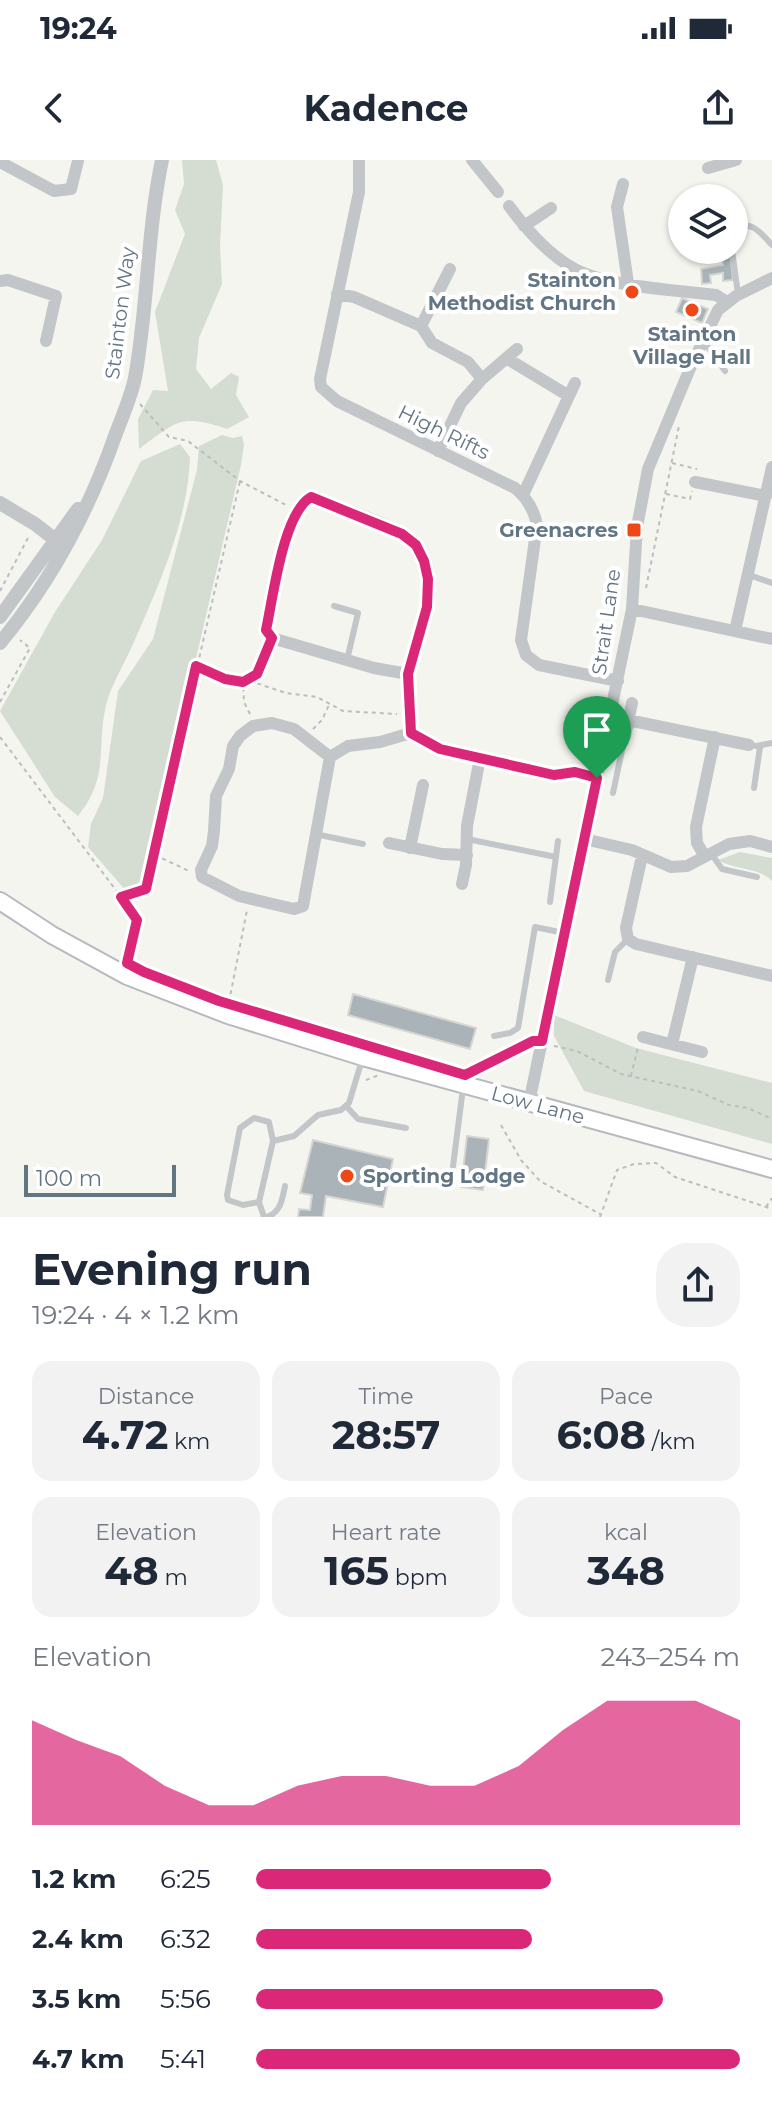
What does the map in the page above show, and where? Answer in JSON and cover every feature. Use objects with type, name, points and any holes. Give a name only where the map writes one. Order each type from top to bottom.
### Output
[{"type":"main road","name":"Low Lane","points":[[0,901],[63,942],[127,976],[228,1015],[363,1057],[464,1080],[529,1103],[772,1169]]},
{"type":"street","name":"Stainton Way","points":[[4,637],[29,608],[104,468],[134,380],[154,201],[162,160]]},
{"type":"street","name":"High Rifts","points":[[359,160],[359,192],[320,379],[321,387],[337,401],[523,495]]},
{"type":"street","points":[[472,160],[498,192]]},
{"type":"street","points":[[708,168],[736,160]]},
{"type":"street","points":[[0,162],[54,191],[71,189],[78,161]]},
{"type":"street","points":[[623,184],[617,207],[628,283]]},
{"type":"street","points":[[509,206],[548,250],[572,268],[591,275],[716,295],[727,302],[772,278]]},
{"type":"street","points":[[524,226],[551,208]]},
{"type":"street","points":[[421,326],[450,269]]},
{"type":"street","points":[[0,281],[8,280],[56,296],[46,341]]},
{"type":"street","points":[[337,294],[354,297],[421,326],[432,343],[468,362],[482,379]]},
{"type":"street","name":"Strait Lane","points":[[529,1103],[618,681],[636,610],[637,527],[648,469],[703,340],[712,321],[727,302]]},
{"type":"street","points":[[438,451],[461,403],[482,379],[517,349]]},
{"type":"street","points":[[506,358],[569,396]]},
{"type":"street","points":[[575,383],[523,495],[537,525],[521,640],[526,655],[539,665],[618,681]]},
{"type":"street","points":[[735,631],[748,575],[766,520],[766,496],[772,467]]},
{"type":"street","points":[[695,482],[766,496]]},
{"type":"street","points":[[408,674],[374,668],[272,638],[266,630],[290,523],[306,499],[311,497],[402,534],[416,545],[424,561],[428,579],[427,607],[408,674],[411,733]]},
{"type":"street","points":[[0,503],[61,544]]},
{"type":"street","name":"Stainton Way","points":[[0,617],[61,544]]},
{"type":"street","points":[[636,610],[772,639]]},
{"type":"street","points":[[625,736],[632,703]]},
{"type":"street","points":[[628,720],[754,746]]},
{"type":"street","points":[[330,757],[294,729],[272,723],[257,725],[240,736],[233,746],[229,769],[216,796],[212,846],[201,870],[202,877],[239,896],[294,909],[303,906],[330,757],[348,746],[380,742],[411,733],[440,749],[554,775],[575,772],[597,778]]},
{"type":"street","points":[[707,854],[697,843],[696,827],[715,737]]},
{"type":"street","points":[[462,884],[467,855],[467,826],[480,758]]},
{"type":"street","points":[[410,848],[423,785]]},
{"type":"street","points":[[584,839],[632,850],[671,867],[687,866],[729,844],[750,841],[772,847]]},
{"type":"street","points":[[389,843],[442,854],[467,855]]},
{"type":"street","points":[[642,856],[626,928],[628,939],[772,976]]},
{"type":"street","points":[[672,1044],[693,957]]},
{"type":"street","points":[[640,1041],[672,1044],[702,1052]]},
{"type":"lane","points":[[748,226],[772,245]]},
{"type":"lane","points":[[734,264],[738,295]]},
{"type":"lane","points":[[703,340],[725,371]]},
{"type":"lane","points":[[748,575],[772,583]]},
{"type":"lane","points":[[334,606],[358,613],[347,660]]},
{"type":"lane","points":[[613,793],[625,736]]},
{"type":"lane","points":[[754,788],[754,746],[772,743]]},
{"type":"lane","points":[[315,834],[363,844]]},
{"type":"lane","points":[[467,839],[556,857]]},
{"type":"lane","points":[[550,902],[558,841]]},
{"type":"lane","points":[[707,854],[722,869],[757,877]]},
{"type":"lane","points":[[494,1036],[518,1028],[535,927],[564,933]]},
{"type":"lane","points":[[608,980],[615,952],[628,939]]},
{"type":"lane","points":[[273,1141],[294,1136],[318,1115],[346,1106],[363,1057]]},
{"type":"lane","points":[[453,1166],[464,1080]]},
{"type":"lane","points":[[346,1106],[358,1119],[406,1128]]},
{"type":"lane","points":[[259,1202],[243,1205],[228,1200],[228,1181],[240,1128],[254,1118],[269,1122],[273,1141],[259,1202],[263,1217],[275,1214],[281,1206],[285,1186]]},
{"type":"path","points":[[141,392],[140,406],[169,437],[188,441],[240,481],[298,512]]},
{"type":"path","points":[[636,610],[680,419]]},
{"type":"path","points":[[121,897],[146,889],[240,481]]},
{"type":"path","points":[[0,591],[35,524]]},
{"type":"path","points":[[0,702],[30,648],[4,637]]},
{"type":"path","points":[[243,682],[257,674],[272,638]]},
{"type":"path","points":[[196,666],[225,679],[253,682],[286,693],[317,697],[343,711],[410,715]]},
{"type":"path","points":[[243,682],[244,702],[257,725]]},
{"type":"path","points":[[306,737],[322,720],[330,704]]},
{"type":"path","points":[[0,737],[137,920],[126,962],[135,967]]},
{"type":"path","points":[[153,855],[202,877]]},
{"type":"path","points":[[219,1001],[228,1003],[250,899]]},
{"type":"path","points":[[464,1080],[533,1041],[542,1041],[577,1051],[600,1065],[631,1077],[698,1091],[772,1119]]},
{"type":"path","points":[[631,1077],[640,1041]]},
{"type":"path","points":[[501,1125],[521,1160],[540,1181],[600,1216],[617,1170],[656,1163],[675,1177],[772,1209]]},
{"type":"path","points":[[765,1207],[772,1198]]},
{"type":"shaded area","points":[[182,160],[216,160],[223,185],[222,284],[199,338],[196,369],[211,389],[231,373],[239,377],[236,395],[249,417],[227,429],[199,422],[179,423],[139,449],[138,419],[153,390],[168,391],[155,312],[185,234],[175,210],[184,184]]},
{"type":"shaded area","points":[[222,435],[233,438],[242,436],[241,465],[143,886],[127,892],[88,847],[91,824],[103,798],[118,691],[153,639],[197,470],[199,446]]},
{"type":"shaded area","points":[[180,444],[190,457],[178,529],[153,599],[108,697],[98,775],[88,802],[78,816],[55,797],[0,711],[55,612],[102,540],[141,461]]},
{"type":"shaded area","points":[[740,852],[772,858],[772,881],[760,873],[718,860]]},
{"type":"shaded area","points":[[554,1015],[636,1048],[772,1083],[772,1144],[584,1091],[554,1036]]},
{"type":"building","points":[[731,264],[733,280],[723,281],[723,273],[710,275],[711,283],[702,284],[701,269]]},
{"type":"building","name":"Stainton Village Hall","points":[[682,298],[708,309],[702,323],[676,312]]},
{"type":"building","points":[[353,994],[476,1028],[470,1049],[348,1015]]},
{"type":"building","points":[[467,1136],[489,1139],[483,1190],[461,1187]]},
{"type":"building","name":"Sporting Lodge","points":[[313,1140],[393,1159],[383,1207],[326,1196],[323,1217],[298,1217],[299,1209],[310,1210],[312,1195],[300,1193]]},
{"type":"place","name":"Stainton Methodist Church","points":[[632,292]]},
{"type":"place","name":"Stainton Village Hall","points":[[692,310]]},
{"type":"place","name":"Greenacres","points":[[634,530]]},
{"type":"place","name":"Sporting Lodge","points":[[347,1176]]},
{"type":"route","points":[[311,497],[402,534],[416,545],[424,561],[428,579],[427,607],[408,674],[411,733],[440,749],[554,775],[575,772],[597,778],[542,1041],[533,1041],[465,1075],[219,1001],[127,963],[137,920],[121,897],[146,889],[196,666],[225,679],[243,682],[257,674],[272,638],[266,630],[290,523],[306,499],[311,497]]}]
